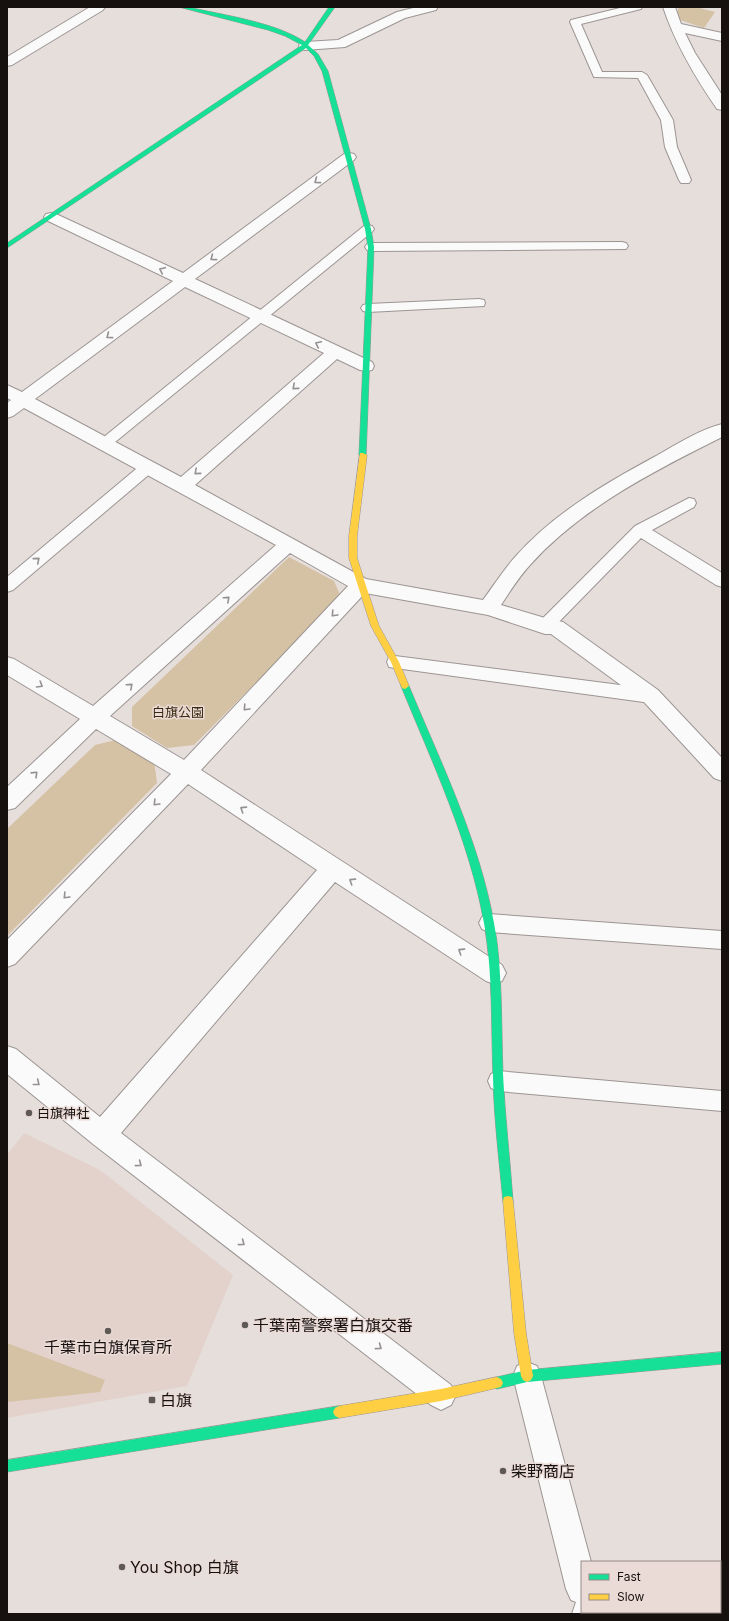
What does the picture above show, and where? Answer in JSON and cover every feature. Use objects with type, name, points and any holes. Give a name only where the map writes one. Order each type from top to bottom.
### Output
[{"type":"street","points":[[7,62],[100,7]]},
{"type":"street","points":[[182,7],[283,33],[315,53],[322,61],[368,229],[371,247],[363,468],[353,536],[354,558],[361,585],[375,626],[395,662],[450,794],[473,859],[489,923],[494,973],[498,1081],[520,1333],[527,1376],[581,1585]]},
{"type":"street","points":[[7,246],[305,46],[332,7]]},
{"type":"street","points":[[305,46],[340,44],[401,15],[432,7]]},
{"type":"street","points":[[669,7],[676,27],[689,53],[722,106]]},
{"type":"street","points":[[676,27],[722,37]]},
{"type":"street","points":[[7,412],[349,157]]},
{"type":"street","points":[[51,217],[366,366]]},
{"type":"street","points":[[182,486],[335,352]]},
{"type":"street","points":[[7,391],[289,544],[361,585],[488,608],[545,626],[556,627],[651,696],[722,772]]},
{"type":"street","points":[[488,608],[524,560],[566,521],[632,477],[668,456],[722,430]]},
{"type":"street","points":[[7,802],[94,718],[289,544]]},
{"type":"street","points":[[7,956],[186,772],[361,585]]},
{"type":"street","points":[[7,665],[186,772],[494,973]]},
{"type":"street","points":[[102,1135],[333,868]]},
{"type":"street","points":[[7,1058],[102,1135],[441,1395]]},
{"type":"street","points":[[7,1466],[441,1395],[527,1376],[722,1358]]},
{"type":"lane","points":[[637,7],[575,22],[598,75],[642,75],[667,120],[671,147],[684,180]]},
{"type":"lane","points":[[104,444],[368,229]]},
{"type":"lane","points":[[371,247],[622,246]]},
{"type":"lane","points":[[368,308],[479,303]]},
{"type":"lane","points":[[7,586],[147,468]]},
{"type":"lane","points":[[545,626],[640,530],[689,503]]},
{"type":"lane","points":[[640,530],[722,581]]},
{"type":"lane","points":[[395,662],[651,696]]},
{"type":"lane","points":[[489,923],[722,940]]},
{"type":"lane","points":[[498,1081],[722,1101]]},
{"type":"shaded area","name":"千葉市白旗保育所","points":[[24,1133],[100,1170],[233,1275],[187,1386],[7,1418],[7,1155]]},
{"type":"green space","points":[[679,7],[696,7],[715,12],[704,28],[680,20],[677,12]]},
{"type":"green space","name":"白旗公園","points":[[289,557],[334,581],[341,597],[194,745],[167,748],[132,726],[132,707]]},
{"type":"green space","points":[[120,739],[154,761],[157,783],[7,936],[7,829],[95,745]]},
{"type":"green space","points":[[7,1343],[105,1380],[100,1392],[7,1402]]},
{"type":"traffic: fast","points":[[182,7],[251,23],[287,35],[301,42],[312,50],[325,71],[368,229],[371,247],[363,455]]},
{"type":"traffic: fast","points":[[7,246],[305,46],[332,7]]},
{"type":"traffic: fast","points":[[405,686],[450,794],[473,859],[489,923],[494,973],[498,1081],[508,1201]]},
{"type":"traffic: fast","points":[[497,1383],[527,1376],[722,1358]]},
{"type":"traffic: fast","points":[[7,1466],[339,1412]]},
{"type":"traffic: slow","points":[[363,455],[353,536],[353,558],[375,626],[395,662],[405,686]]},
{"type":"traffic: slow","points":[[508,1201],[520,1333],[527,1376]]},
{"type":"traffic: slow","points":[[339,1412],[441,1395],[497,1383]]},
{"type":"place","name":"白旗神社","points":[[29,1113]]},
{"type":"place","name":"千葉南警察署白旗交番","points":[[245,1325]]},
{"type":"place","name":"千葉市白旗保育所","points":[[108,1331]]},
{"type":"place","name":"白旗","points":[[152,1400]]},
{"type":"place","name":"柴野商店","points":[[503,1471]]},
{"type":"place","name":"You Shop 白旗","points":[[122,1567]]}]
